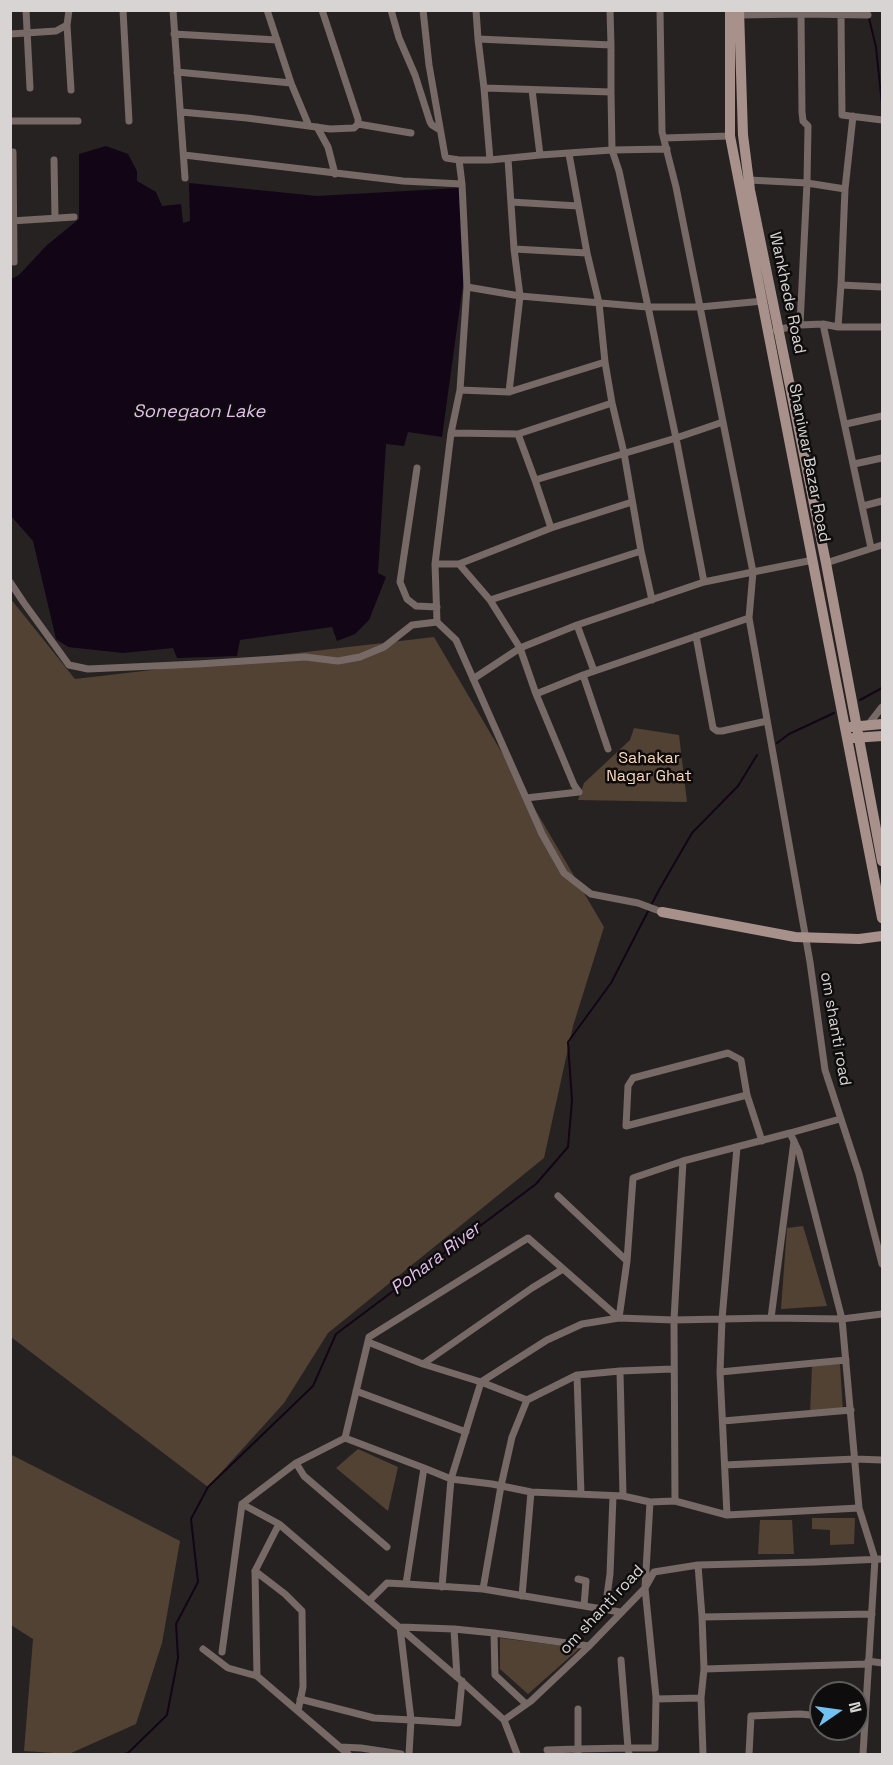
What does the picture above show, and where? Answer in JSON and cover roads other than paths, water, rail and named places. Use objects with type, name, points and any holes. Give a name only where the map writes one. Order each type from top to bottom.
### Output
[{"type":"main road","name":"Shaniwar Bazar Road","points":[[736,12],[730,136],[763,301],[774,330],[813,560],[856,731],[882,918]]},
{"type":"main road","name":"Wankhede Road","points":[[736,12],[743,135],[774,330],[826,563],[882,861]]},
{"type":"main road","points":[[856,731],[882,724]]},
{"type":"main road","points":[[856,731],[882,736]]},
{"type":"main road","points":[[662,912],[795,937],[859,939],[882,936]]},
{"type":"street","points":[[26,10],[30,88]]},
{"type":"street","points":[[69,10],[67,25],[71,90]]},
{"type":"street","points":[[123,10],[129,121]]},
{"type":"street","points":[[173,10],[185,178]]},
{"type":"street","points":[[267,10],[291,83],[313,126],[328,147],[335,174]]},
{"type":"street","points":[[322,10],[358,124]]},
{"type":"street","points":[[391,10],[430,122],[440,130]]},
{"type":"street","points":[[423,10],[429,65],[446,159],[490,160],[612,150],[667,149]]},
{"type":"street","points":[[476,10],[490,160]]},
{"type":"street","points":[[610,10],[612,150],[619,171],[676,438],[704,582]]},
{"type":"street","name":"om shanti road","points":[[660,10],[661,117],[664,138],[753,572],[749,618],[805,937],[825,1070],[859,1174],[882,1264]]},
{"type":"street","points":[[736,12],[868,15]]},
{"type":"street","points":[[800,326],[808,126],[803,121],[802,112],[801,14]]},
{"type":"street","points":[[841,15],[842,115],[882,120]]},
{"type":"street","points":[[10,34],[56,31],[67,25]]},
{"type":"street","points":[[174,34],[277,40]]},
{"type":"street","points":[[478,39],[611,45]]},
{"type":"street","points":[[177,72],[291,83]]},
{"type":"street","points":[[484,88],[611,92]]},
{"type":"street","points":[[532,90],[540,155]]},
{"type":"street","points":[[181,112],[330,129],[354,128],[358,124]]},
{"type":"street","points":[[838,327],[845,189],[853,116]]},
{"type":"street","points":[[10,121],[78,121]]},
{"type":"street","points":[[358,124],[411,133]]},
{"type":"street","points":[[664,138],[730,136]]},
{"type":"street","points":[[13,152],[14,262]]},
{"type":"street","points":[[569,154],[587,253],[599,303],[612,404],[624,453],[652,600]]},
{"type":"street","points":[[184,155],[335,174],[462,184]]},
{"type":"street","points":[[508,159],[514,249],[520,296],[508,392]]},
{"type":"street","points":[[54,160],[55,218]]},
{"type":"street","points":[[459,160],[468,287],[460,390],[451,433],[435,564],[437,622],[456,640],[542,834],[564,873],[591,894],[638,903],[662,912]]},
{"type":"street","points":[[749,180],[807,183],[845,189]]},
{"type":"street","points":[[511,202],[578,206]]},
{"type":"street","points":[[13,221],[74,217]]},
{"type":"street","points":[[514,249],[587,253]]},
{"type":"street","points":[[841,284],[882,287]]},
{"type":"street","points":[[468,287],[520,296],[647,307],[700,307],[763,301]]},
{"type":"street","points":[[774,330],[823,324],[838,327],[882,327]]},
{"type":"street","points":[[823,324],[871,548]]},
{"type":"street","points":[[460,390],[508,392],[605,362]]},
{"type":"street","points":[[451,433],[518,434],[612,404]]},
{"type":"street","points":[[846,424],[882,416]]},
{"type":"street","points":[[535,480],[723,422]]},
{"type":"street","points":[[518,434],[551,528]]},
{"type":"street","points":[[854,464],[882,458]]},
{"type":"street","points":[[417,468],[400,582],[407,599],[416,606],[437,607]]},
{"type":"street","points":[[863,506],[882,501]]},
{"type":"street","points":[[435,564],[459,564],[551,528],[632,502]]},
{"type":"street","points":[[826,563],[882,545]]},
{"type":"street","points":[[490,600],[641,551]]},
{"type":"street","points":[[473,679],[520,648],[577,625],[704,582],[813,560]]},
{"type":"street","points":[[459,564],[490,600],[520,648],[536,694],[579,792],[526,798]]},
{"type":"street","points":[[10,582],[69,665],[88,669],[305,657],[338,662],[360,657],[384,647],[412,626],[437,622]]},
{"type":"street","points":[[536,694],[594,671],[749,618]]},
{"type":"street","points":[[577,625],[594,671]]},
{"type":"street","points":[[696,636],[713,728],[722,731],[767,721]]},
{"type":"street","points":[[583,675],[608,749]]},
{"type":"street","points":[[856,731],[882,706]]},
{"type":"street","points":[[747,1095],[626,1126],[628,1086],[633,1078],[728,1053],[741,1060],[747,1095],[762,1141]]},
{"type":"street","points":[[619,1318],[627,1261],[633,1178],[683,1161],[840,1119]]},
{"type":"street","points":[[790,1133],[799,1152],[842,1319],[859,1508],[879,1559],[866,1681]]},
{"type":"street","points":[[771,1318],[794,1141]]},
{"type":"street","points":[[727,1515],[720,1372],[736,1148]]},
{"type":"street","points":[[675,1501],[674,1320],[683,1161]]},
{"type":"street","points":[[558,1196],[627,1261]]},
{"type":"street","points":[[345,1438],[369,1338],[528,1238],[619,1318]]},
{"type":"street","points":[[423,1364],[532,1288],[564,1269]]},
{"type":"street","points":[[442,1587],[452,1479],[481,1382],[548,1340],[582,1324],[619,1318],[842,1319],[882,1314]]},
{"type":"street","points":[[368,1342],[526,1400]]},
{"type":"street","points":[[720,1372],[846,1360]]},
{"type":"street","points":[[483,1589],[512,1437],[526,1400],[577,1375],[673,1369]]},
{"type":"street","points":[[620,1371],[622,1496]]},
{"type":"street","points":[[577,1375],[581,1494]]},
{"type":"street","points":[[356,1390],[466,1432]]},
{"type":"street","points":[[723,1421],[851,1410]]},
{"type":"street","points":[[222,1652],[242,1504],[296,1463],[345,1438],[452,1479],[531,1492],[622,1496],[650,1502],[675,1501],[727,1515],[859,1508]]},
{"type":"street","points":[[725,1465],[855,1459],[882,1460]]},
{"type":"street","points":[[296,1463],[304,1476],[387,1547]]},
{"type":"street","points":[[406,1584],[424,1468]]},
{"type":"street","points":[[522,1596],[531,1492]]},
{"type":"street","points":[[605,1610],[610,1574],[613,1496]]},
{"type":"street","points":[[547,1750],[578,1752],[656,1748],[656,1699],[645,1587],[650,1502]]},
{"type":"street","points":[[242,1504],[279,1524],[400,1627],[504,1720],[517,1755]]},
{"type":"street","points":[[257,1676],[255,1570],[279,1524]]},
{"type":"street","name":"om shanti road","points":[[504,1720],[526,1704],[589,1646],[645,1587],[654,1572],[698,1565],[879,1559]]},
{"type":"street","points":[[698,1565],[704,1669],[701,1698],[703,1755]]},
{"type":"street","points":[[255,1570],[302,1611],[303,1687],[297,1711]]},
{"type":"street","points":[[578,1579],[586,1581],[584,1606]]},
{"type":"street","points":[[369,1601],[387,1583],[483,1589],[620,1612]]},
{"type":"street","points":[[702,1617],[872,1614]]},
{"type":"street","points":[[400,1627],[494,1633],[589,1646]]},
{"type":"street","points":[[400,1627],[411,1720],[409,1755]]},
{"type":"street","points":[[300,1699],[374,1718],[458,1723],[459,1679],[454,1629]]},
{"type":"street","points":[[494,1633],[495,1675],[526,1704]]},
{"type":"street","points":[[203,1648],[228,1668],[257,1676],[348,1755]]},
{"type":"street","points":[[621,1660],[628,1751]]},
{"type":"street","points":[[704,1669],[882,1663]]},
{"type":"street","points":[[656,1699],[701,1698]]},
{"type":"street","points":[[578,1709],[578,1752]]},
{"type":"street","points":[[749,1755],[751,1716],[809,1715]]},
{"type":"street","points":[[340,1747],[401,1755]]},
{"type":"water","name":"Sonegaon Lake","points":[[106,146],[128,154],[137,171],[137,181],[156,192],[162,206],[181,204],[183,223],[190,221],[189,183],[317,196],[459,188],[464,277],[442,437],[408,432],[404,446],[386,444],[378,573],[386,577],[369,620],[355,634],[337,641],[332,627],[240,640],[237,656],[177,658],[173,648],[123,653],[68,647],[56,639],[33,541],[11,516],[11,279],[19,275],[47,245],[79,219],[79,154]]},
{"type":"waterway","points":[[867,10],[876,47],[882,105]]},
{"type":"waterway","points":[[860,700],[882,688]]},
{"type":"waterway","points":[[777,743],[789,734],[834,713]]},
{"type":"waterway","name":"Pohara River","points":[[124,1754],[128,1753],[167,1715],[178,1658],[176,1624],[198,1582],[191,1519],[208,1487],[313,1386],[336,1334],[536,1184],[568,1147],[572,1101],[568,1042],[611,983],[659,890],[692,833],[738,786],[757,755]]},
{"type":"park label","name":"Sahakar Nagar Ghat","points":[[649,768]]}]
